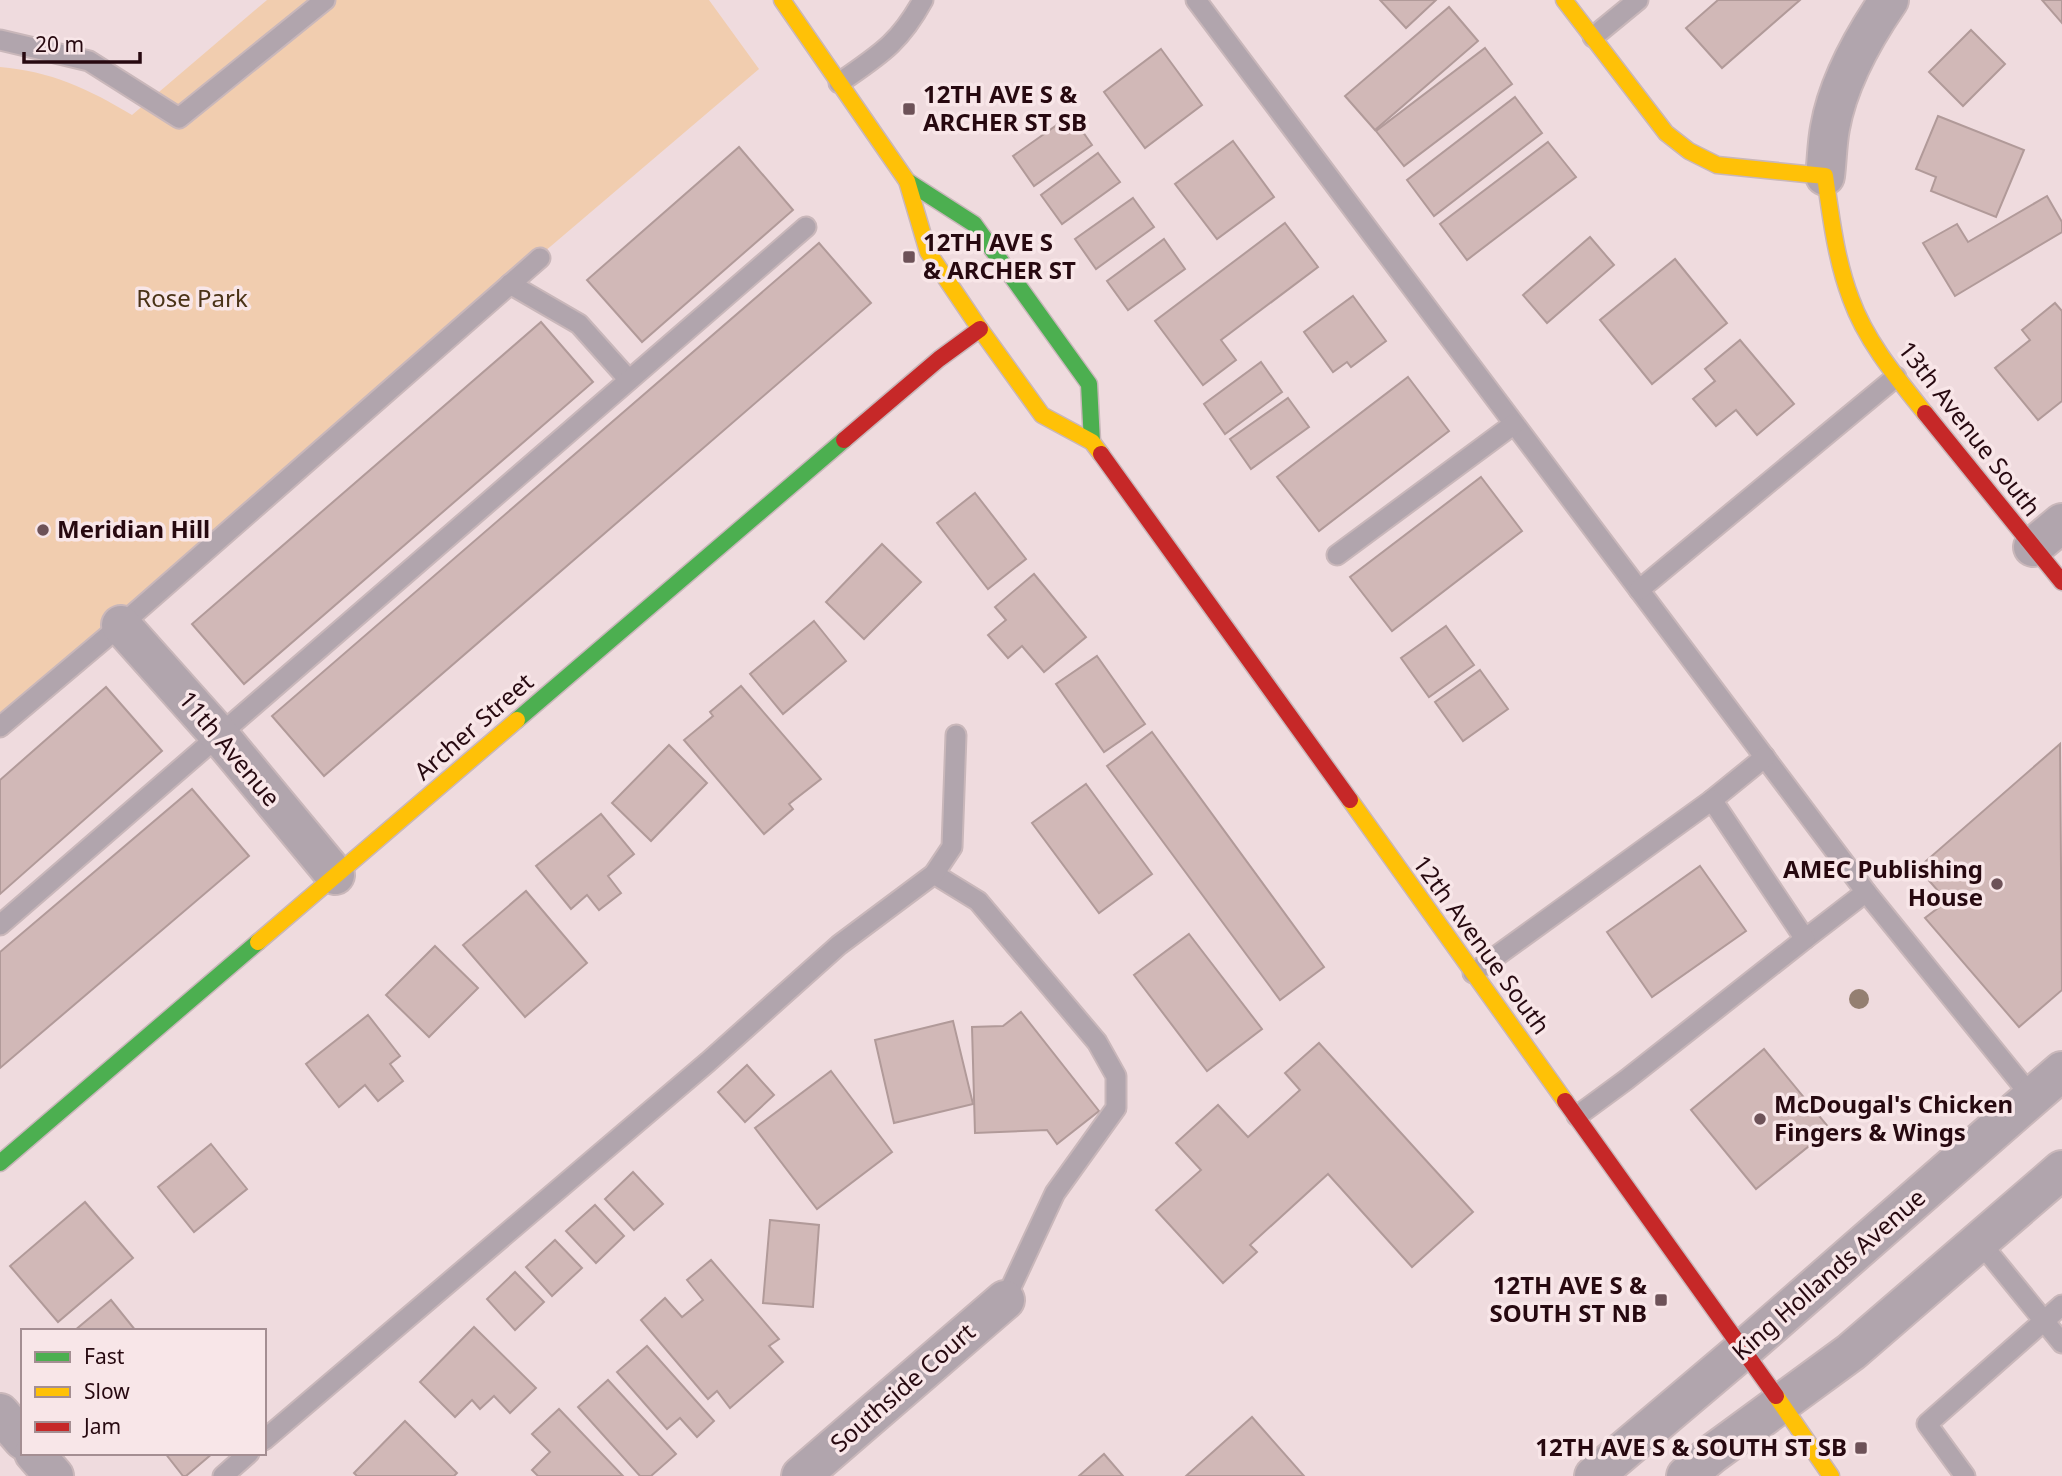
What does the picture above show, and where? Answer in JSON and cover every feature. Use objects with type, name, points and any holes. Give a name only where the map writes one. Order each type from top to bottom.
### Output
[{"type":"main road","name":"12th Avenue South","points":[[782,0],[907,181],[928,252],[980,329],[1042,415],[1091,442],[1744,1349],[1831,1476]]},
{"type":"main road","points":[[1564,0],[1666,133],[1689,151],[1717,165],[1825,176]]},
{"type":"main road","name":"13th Avenue South","points":[[1825,176],[1834,236],[1851,300],[1885,364],[2062,582]]},
{"type":"main road","name":"12th Avenue South","points":[[907,181],[974,224],[1089,384],[1091,442]]},
{"type":"main road","name":"Archer Street","points":[[0,1163],[939,359],[980,329]]},
{"type":"street","points":[[1825,176],[1830,126],[1846,78],[1869,29],[1889,0]]},
{"type":"street","points":[[2033,547],[2062,523]]},
{"type":"street","name":"11th Avenue","points":[[121,625],[219,735],[335,875]]},
{"type":"street","name":"King Hollands Avenue","points":[[1594,1476],[1744,1349],[2062,1071]]},
{"type":"street","points":[[1686,1476],[1851,1352],[2062,1170]]},
{"type":"street","name":"Southside Court","points":[[800,1476],[1005,1300]]},
{"type":"street","points":[[0,1413],[21,1438]]},
{"type":"street","points":[[36,1455],[54,1476]]},
{"type":"lane","points":[[0,40],[89,61],[179,118],[325,0]]},
{"type":"lane","points":[[839,83],[887,50],[909,27],[923,0]]},
{"type":"lane","points":[[1196,0],[1866,892],[2032,1097]]},
{"type":"lane","points":[[1592,37],[1638,0]]},
{"type":"lane","points":[[0,925],[806,227]]},
{"type":"lane","points":[[0,727],[121,625],[540,258]]},
{"type":"lane","points":[[510,284],[579,324],[629,380]]},
{"type":"lane","points":[[1639,590],[1896,377]]},
{"type":"lane","points":[[1337,555],[1514,424]]},
{"type":"lane","points":[[266,1438],[697,1071],[839,945],[934,874],[952,847],[956,736]]},
{"type":"lane","points":[[1473,972],[1712,800],[1765,757]]},
{"type":"lane","points":[[1712,800],[1805,939]]},
{"type":"lane","points":[[934,874],[978,901],[1097,1042],[1116,1076],[1116,1108],[1055,1193],[1005,1300]]},
{"type":"lane","points":[[1577,1116],[1866,892]]},
{"type":"lane","points":[[1979,1241],[2062,1343]]},
{"type":"lane","points":[[1965,1476],[1927,1423],[2062,1305]]},
{"type":"lane","points":[[223,1476],[247,1455]]},
{"type":"green space","name":"Rose Park","points":[[267,0],[709,0],[759,69],[0,715],[0,67],[36,73],[69,83],[132,115]]},
{"type":"building","points":[[1380,0],[1436,0],[1406,28]]},
{"type":"building","points":[[1718,0],[1800,0],[1722,68],[1686,28]]},
{"type":"building","points":[[2042,0],[2062,0],[2062,23]]},
{"type":"building","points":[[1449,7],[1478,41],[1375,130],[1345,96]]},
{"type":"building","points":[[1971,30],[2005,64],[1963,106],[1929,72]]},
{"type":"building","points":[[1485,48],[1512,84],[1404,166],[1376,131]]},
{"type":"building","points":[[1161,49],[1202,105],[1145,148],[1104,92]]},
{"type":"building","points":[[1515,97],[1542,133],[1434,216],[1407,180]]},
{"type":"building","points":[[1071,115],[1092,145],[1034,186],[1013,156]]},
{"type":"building","points":[[1938,116],[2024,150],[1996,217],[1931,191],[1936,177],[1916,169]]},
{"type":"building","points":[[1233,141],[1274,197],[1217,239],[1175,184]]},
{"type":"building","points":[[1548,142],[1576,177],[1467,260],[1440,224]]},
{"type":"building","points":[[739,147],[793,210],[642,342],[587,280]]},
{"type":"building","points":[[1098,153],[1120,182],[1062,224],[1041,195]]},
{"type":"building","points":[[2047,196],[2062,222],[2062,232],[1955,296],[1923,243],[1957,224],[1968,242]]},
{"type":"building","points":[[1133,198],[1154,227],[1096,269],[1075,239]]},
{"type":"building","points":[[1285,223],[1318,267],[1221,340],[1236,360],[1203,385],[1155,321]]},
{"type":"building","points":[[1590,237],[1614,265],[1547,323],[1523,295]]},
{"type":"building","points":[[1164,239],[1185,269],[1128,310],[1107,281]]},
{"type":"building","points":[[819,243],[871,303],[324,776],[272,716]]},
{"type":"building","points":[[1675,259],[1727,323],[1652,384],[1600,320]]},
{"type":"building","points":[[1353,296],[1386,341],[1351,367],[1347,362],[1333,372],[1304,332]]},
{"type":"building","points":[[2055,303],[2062,311],[2062,401],[2038,420],[1995,368],[2030,340],[2022,330]]},
{"type":"building","points":[[541,322],[593,382],[244,684],[192,624]]},
{"type":"building","points":[[1740,340],[1794,404],[1757,435],[1736,410],[1716,426],[1693,399],[1715,381],[1705,369]]},
{"type":"building","points":[[1261,362],[1282,392],[1225,434],[1204,404]]},
{"type":"building","points":[[1408,377],[1449,431],[1319,531],[1277,477]]},
{"type":"building","points":[[1288,398],[1309,427],[1251,469],[1230,439]]},
{"type":"building","points":[[1481,477],[1522,531],[1392,631],[1350,577]]},
{"type":"building","points":[[975,493],[1026,559],[988,589],[937,523]]},
{"type":"building","points":[[882,544],[921,582],[864,639],[826,602]]},
{"type":"building","points":[[1034,574],[1086,637],[1044,672],[1022,646],[1008,658],[988,635],[1006,620],[995,607]]},
{"type":"building","points":[[814,621],[846,661],[783,714],[750,674]]},
{"type":"building","points":[[1446,626],[1474,665],[1429,697],[1401,658]]},
{"type":"building","points":[[1097,656],[1145,724],[1104,752],[1056,684]]},
{"type":"building","points":[[1480,670],[1508,709],[1463,741],[1435,702]]},
{"type":"building","points":[[741,686],[821,779],[789,804],[793,809],[764,834],[684,740],[713,716],[710,712]]},
{"type":"building","points":[[106,687],[162,751],[0,894],[0,780]]},
{"type":"building","points":[[1152,732],[1324,967],[1280,1000],[1107,766]]},
{"type":"building","name":"AMEC Publishing House","points":[[2060,744],[2062,990],[2019,1027],[1925,918],[1947,901],[1918,868]]},
{"type":"building","points":[[669,745],[707,783],[651,841],[612,803]]},
{"type":"building","points":[[1086,784],[1152,874],[1099,913],[1032,823]]},
{"type":"building","points":[[192,789],[249,856],[0,1068],[0,952]]},
{"type":"building","points":[[601,814],[634,854],[608,876],[621,893],[599,910],[587,895],[571,909],[536,866]]},
{"type":"building","points":[[1700,866],[1746,931],[1652,997],[1607,932]]},
{"type":"building","points":[[526,891],[587,963],[525,1017],[463,945]]},
{"type":"building","points":[[1189,934],[1262,1029],[1207,1071],[1134,975]]},
{"type":"building","points":[[435,946],[478,988],[429,1037],[386,995]]},
{"type":"building","points":[[1021,1012],[1099,1111],[1057,1144],[1047,1130],[975,1133],[972,1027],[1003,1026]]},
{"type":"building","points":[[368,1015],[400,1056],[390,1064],[403,1081],[378,1101],[365,1085],[339,1107],[306,1064]]},
{"type":"building","points":[[953,1021],[973,1104],[894,1123],[875,1040]]},
{"type":"building","points":[[1319,1043],[1473,1212],[1412,1267],[1328,1174],[1250,1245],[1257,1252],[1223,1283],[1156,1210],[1201,1170],[1176,1143],[1218,1105],[1248,1137],[1300,1090],[1285,1073]]},
{"type":"building","name":"McDougal's Chicken Fingers & Wings","points":[[1764,1049],[1830,1129],[1756,1189],[1691,1110]]},
{"type":"building","points":[[747,1065],[774,1095],[745,1122],[718,1092]]},
{"type":"building","points":[[831,1071],[892,1152],[817,1209],[755,1128]]},
{"type":"building","points":[[211,1144],[247,1189],[194,1232],[158,1187]]},
{"type":"building","points":[[633,1172],[663,1204],[634,1230],[605,1199]]},
{"type":"building","points":[[85,1202],[133,1258],[58,1322],[10,1266]]},
{"type":"building","points":[[595,1205],[624,1236],[596,1263],[566,1231]]},
{"type":"building","points":[[770,1220],[819,1225],[813,1307],[763,1303]]},
{"type":"building","points":[[555,1240],[582,1268],[552,1296],[526,1267]]},
{"type":"building","points":[[711,1260],[779,1339],[769,1346],[783,1362],[730,1408],[717,1391],[708,1399],[641,1320],[665,1298],[682,1317],[703,1300],[687,1280]]},
{"type":"building","points":[[515,1272],[544,1302],[515,1330],[487,1299]]},
{"type":"building","points":[[111,1300],[134,1329],[76,1329]]},
{"type":"building","points":[[474,1327],[536,1388],[510,1413],[494,1396],[480,1409],[472,1400],[455,1417],[420,1382]]},
{"type":"building","points":[[647,1346],[714,1421],[697,1437],[680,1418],[667,1429],[617,1372]]},
{"type":"building","points":[[608,1380],[676,1454],[651,1476],[640,1476],[578,1407]]},
{"type":"building","points":[[559,1409],[623,1476],[538,1476],[532,1470],[550,1452],[532,1434]]},
{"type":"building","points":[[1252,1417],[1304,1476],[1186,1476]]},
{"type":"building","points":[[405,1421],[457,1473],[454,1476],[357,1476],[354,1473]]},
{"type":"building","points":[[1104,1454],[1123,1476],[1079,1476]]},
{"type":"building","points":[[167,1455],[211,1455],[186,1476],[183,1476]]},
{"type":"traffic: fast","points":[[907,181],[974,224],[1089,384],[1092,442]]},
{"type":"traffic: fast","points":[[517,720],[844,440]]},
{"type":"traffic: fast","points":[[0,1163],[258,942]]},
{"type":"traffic: slow","points":[[782,0],[907,181],[928,252],[980,329],[1042,415],[1092,442],[1101,454]]},
{"type":"traffic: slow","points":[[1564,0],[1666,133],[1689,151],[1717,165],[1825,176],[1838,254],[1857,315],[1883,359],[1925,413]]},
{"type":"traffic: slow","points":[[258,942],[517,720]]},
{"type":"traffic: slow","points":[[1350,800],[1565,1101]]},
{"type":"traffic: slow","points":[[1776,1396],[1831,1476]]},
{"type":"traffic: jam","points":[[844,440],[939,359],[980,329]]},
{"type":"traffic: jam","points":[[1925,413],[2062,582]]},
{"type":"traffic: jam","points":[[1101,454],[1350,800]]},
{"type":"traffic: jam","points":[[1565,1101],[1776,1396]]},
{"type":"place","name":"12TH AVE S & ARCHER ST SB","points":[[909,109]]},
{"type":"place","name":"12TH AVE S & ARCHER ST","points":[[909,257]]},
{"type":"place","name":"Meridian Hill","points":[[43,530]]},
{"type":"place","name":"AMEC Publishing House","points":[[1997,884]]},
{"type":"place","name":"McDougal's Chicken Fingers & Wings","points":[[1760,1119]]},
{"type":"place","name":"12TH AVE S & SOUTH ST NB","points":[[1661,1300]]},
{"type":"place","name":"12TH AVE S & SOUTH ST SB","points":[[1861,1448]]}]
